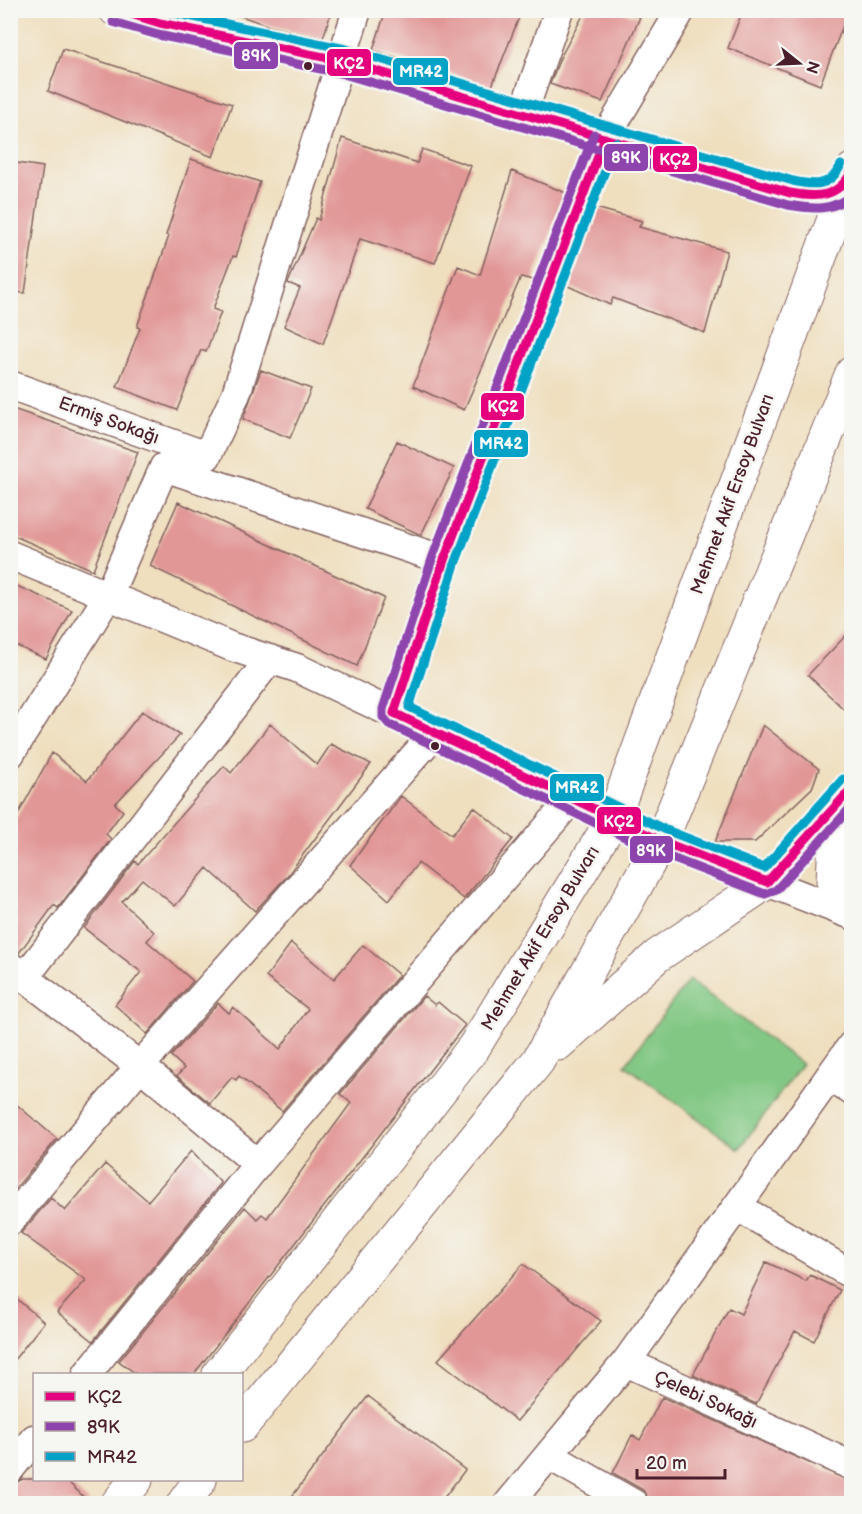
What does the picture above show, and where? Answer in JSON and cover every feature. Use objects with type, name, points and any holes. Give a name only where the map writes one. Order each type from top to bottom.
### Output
[{"type":"main road","points":[[116,10],[160,22],[342,61],[813,198],[832,194],[849,178]]},
{"type":"main road","name":"Mehmet Akif Ersoy Bulvarı","points":[[220,1373],[474,1047],[613,819],[849,178]]},
{"type":"main road","points":[[538,1061],[661,841],[852,373]]},
{"type":"main road","points":[[243,1425],[538,1061],[657,956],[767,882],[852,787]]},
{"type":"main road","points":[[852,787],[835,839],[833,881],[852,900]]},
{"type":"main road","points":[[117,1503],[134,1481]]},
{"type":"main road","points":[[183,1503],[199,1481]]},
{"type":"street","points":[[164,467],[207,456],[236,394],[357,10]]},
{"type":"street","points":[[523,113],[559,10]]},
{"type":"street","points":[[394,713],[444,560],[605,138],[681,10]]},
{"type":"street","name":"Ermiş Sokağı","points":[[10,385],[207,456]]},
{"type":"street","points":[[164,467],[444,560]]},
{"type":"street","points":[[10,754],[108,596],[164,467]]},
{"type":"street","points":[[10,555],[232,647],[297,668],[661,841],[723,867],[852,915]]},
{"type":"street","points":[[258,1164],[140,1066],[18,972],[270,659]]},
{"type":"street","points":[[10,1221],[140,1066],[435,733]]},
{"type":"street","points":[[88,1373],[258,1164],[571,800]]},
{"type":"street","points":[[508,1503],[550,1456],[626,1362],[738,1207],[840,1084],[852,1045]]},
{"type":"street","points":[[738,1207],[852,1275]]},
{"type":"street","name":"Çelebi Sokağı","points":[[626,1362],[852,1466]]},
{"type":"street","points":[[10,1469],[33,1440]]},
{"type":"street","points":[[550,1456],[634,1503]]},
{"type":"green space","points":[[689,980],[802,1064],[739,1149],[625,1065]]},
{"type":"building","points":[[233,10],[332,10],[323,38],[269,26],[233,13]]},
{"type":"building","points":[[386,10],[504,10],[520,15],[492,86],[373,50]]},
{"type":"building","points":[[586,10],[615,10],[640,17],[602,102],[550,84],[560,58]]},
{"type":"building","points":[[743,10],[849,10],[820,85],[728,48]]},
{"type":"building","points":[[63,49],[232,104],[213,157],[48,91]]},
{"type":"building","points":[[342,138],[417,163],[422,149],[471,166],[435,263],[360,239],[323,344],[284,326],[300,288],[288,283],[316,218],[319,220]]},
{"type":"building","points":[[191,159],[260,182],[236,257],[233,256],[213,309],[221,312],[206,352],[201,350],[177,410],[117,387],[140,328],[137,327],[169,236],[166,235]]},
{"type":"building","points":[[10,162],[43,167],[25,293],[10,292]]},
{"type":"building","points":[[512,171],[566,193],[533,280],[521,277],[464,410],[413,386],[458,266],[480,275]]},
{"type":"building","points":[[596,208],[642,221],[639,227],[727,251],[705,333],[613,298],[610,305],[566,285]]},
{"type":"building","points":[[261,370],[311,389],[290,438],[243,419]]},
{"type":"building","points":[[10,408],[138,452],[93,570],[10,534]]},
{"type":"building","points":[[397,441],[454,468],[421,535],[365,509]]},
{"type":"building","points":[[178,502],[384,598],[357,666],[150,566]]},
{"type":"building","points":[[10,583],[72,610],[46,659],[10,643]]},
{"type":"building","points":[[852,629],[852,717],[808,675]]},
{"type":"building","points":[[142,711],[180,735],[115,804],[123,811],[106,834],[111,839],[58,908],[54,905],[19,953],[10,951],[10,829],[52,753],[87,781]]},
{"type":"building","points":[[270,724],[317,765],[331,744],[371,764],[287,876],[255,911],[207,868],[175,906],[142,879],[122,902],[154,932],[147,941],[193,981],[147,1034],[115,1005],[141,972],[84,928],[135,861],[138,864],[224,766],[231,773]]},
{"type":"building","points":[[763,725],[819,769],[812,788],[755,842],[715,842]]},
{"type":"building","points":[[401,796],[452,835],[474,807],[513,839],[464,899],[418,863],[389,900],[350,865]]},
{"type":"building","points":[[291,943],[334,979],[363,945],[399,975],[282,1111],[239,1076],[236,1080],[232,1077],[210,1103],[177,1076],[184,1068],[171,1056],[218,1003],[229,1013],[233,1007],[280,1049],[308,1009],[266,977]]},
{"type":"building","points":[[424,996],[435,1005],[438,1002],[465,1025],[195,1373],[135,1373],[119,1361],[245,1207],[257,1219],[262,1214],[267,1218],[351,1103],[340,1094]]},
{"type":"building","points":[[10,1099],[57,1139],[10,1195]]},
{"type":"building","points":[[191,1151],[221,1183],[93,1341],[57,1312],[86,1280],[21,1233],[51,1198],[65,1211],[105,1164],[148,1201]]},
{"type":"building","points":[[766,1262],[806,1281],[810,1275],[840,1290],[814,1341],[795,1331],[756,1404],[693,1375],[729,1308],[741,1314]]},
{"type":"building","points":[[523,1264],[601,1321],[517,1421],[438,1360]]},
{"type":"building","points":[[10,1293],[44,1322],[10,1365]]},
{"type":"building","points":[[368,1396],[465,1470],[440,1503],[287,1503]]},
{"type":"building","points":[[662,1397],[852,1482],[852,1503],[650,1503],[643,1490],[613,1473],[632,1435],[640,1440]]},
{"type":"building","points":[[23,1479],[67,1481],[90,1503],[10,1503],[10,1485]]},
{"type":"transit line","name":"KÇ2","points":[[118,10],[160,23],[343,61],[790,193],[826,194],[840,187],[852,171]]},
{"type":"transit line","name":"MR42","points":[[160,10],[346,49],[793,181],[808,184],[821,183],[832,177],[841,165]]},
{"type":"transit line","name":"89K","points":[[113,22],[158,35],[340,73],[788,205],[822,208],[838,204],[852,194]]},
{"type":"transit line","name":"89K","points":[[594,134],[433,556],[383,709],[383,717],[389,724],[656,852],[765,894],[776,890],[852,806]]},
{"type":"transit line","name":"KÇ2","points":[[605,138],[444,560],[394,713],[661,841],[767,882],[852,788]]},
{"type":"transit line","name":"MR42","points":[[616,142],[455,564],[409,707],[666,830],[764,868],[843,779]]}]
